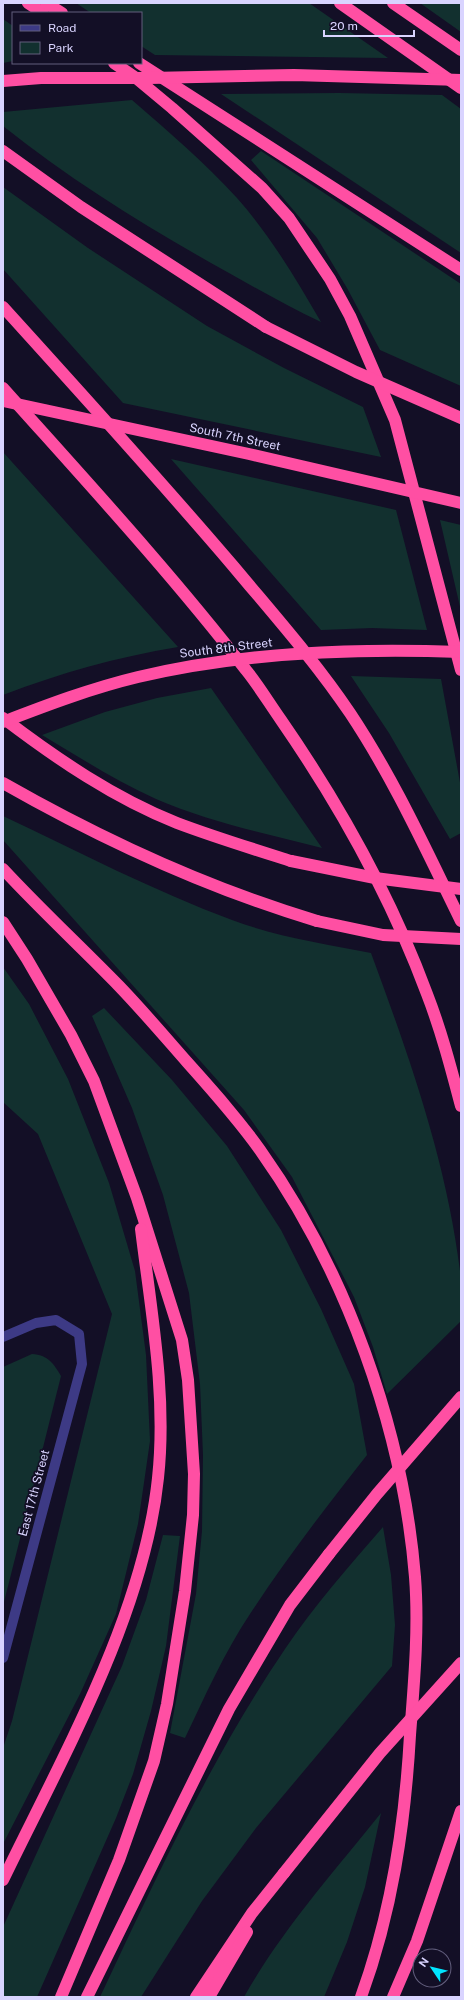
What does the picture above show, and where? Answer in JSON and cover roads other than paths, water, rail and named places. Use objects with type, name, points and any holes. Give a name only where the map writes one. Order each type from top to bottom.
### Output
[{"type":"highway","points":[[28,3],[42,12]]},
{"type":"highway","points":[[46,3],[60,12]]},
{"type":"highway","points":[[340,3],[461,88]]},
{"type":"highway","points":[[394,3],[461,50]]},
{"type":"highway","points":[[115,64],[136,78],[183,117],[262,188],[289,218],[330,279],[350,316],[395,420],[461,670]]},
{"type":"highway","points":[[142,64],[461,270]]},
{"type":"highway","points":[[3,81],[41,78],[150,78],[294,75],[461,80]]},
{"type":"highway","points":[[3,151],[81,207],[266,327],[356,372],[461,418]]},
{"type":"highway","points":[[3,307],[156,475],[312,658],[350,713],[402,800],[461,921]]},
{"type":"highway","points":[[3,388],[137,538],[248,671],[325,785],[351,832],[402,932],[428,994],[448,1057],[461,1106]]},
{"type":"highway","name":"South 7th Street","points":[[3,401],[249,454],[461,503]]},
{"type":"highway","name":"South 8th Street","points":[[3,722],[48,705],[137,677],[214,662],[262,656],[346,652],[403,650],[461,652]]},
{"type":"highway","points":[[3,718],[63,762],[146,808],[176,822],[291,861],[375,878],[461,889]]},
{"type":"highway","points":[[3,783],[59,815],[148,857],[243,897],[317,921],[383,935],[461,939]]},
{"type":"highway","points":[[3,869],[120,987],[203,1080],[260,1150],[280,1180],[310,1232],[341,1292],[362,1344],[395,1455],[408,1516],[415,1579],[417,1626],[408,1777],[402,1831],[388,1907],[374,1960],[361,1997]]},
{"type":"highway","points":[[3,922],[27,959],[71,1035],[94,1081],[137,1198],[182,1340],[192,1426],[194,1474],[193,1515],[185,1590],[167,1704],[154,1761],[119,1860],[61,1997]]},
{"type":"highway","points":[[3,1880],[87,1706],[109,1654],[140,1568],[153,1508],[160,1453],[159,1378],[137,1198]]},
{"type":"highway","points":[[86,1997],[229,1709],[290,1605],[381,1488],[461,1397]]},
{"type":"highway","points":[[196,1997],[252,1913],[380,1753],[461,1663]]},
{"type":"highway","points":[[393,1997],[417,1941],[461,1810]]},
{"type":"highway","points":[[209,1997],[284,1874]]},
{"type":"street","name":"East 17th Street","points":[[3,1337],[36,1323],[56,1320],[79,1334],[82,1364],[3,1658]]}]
